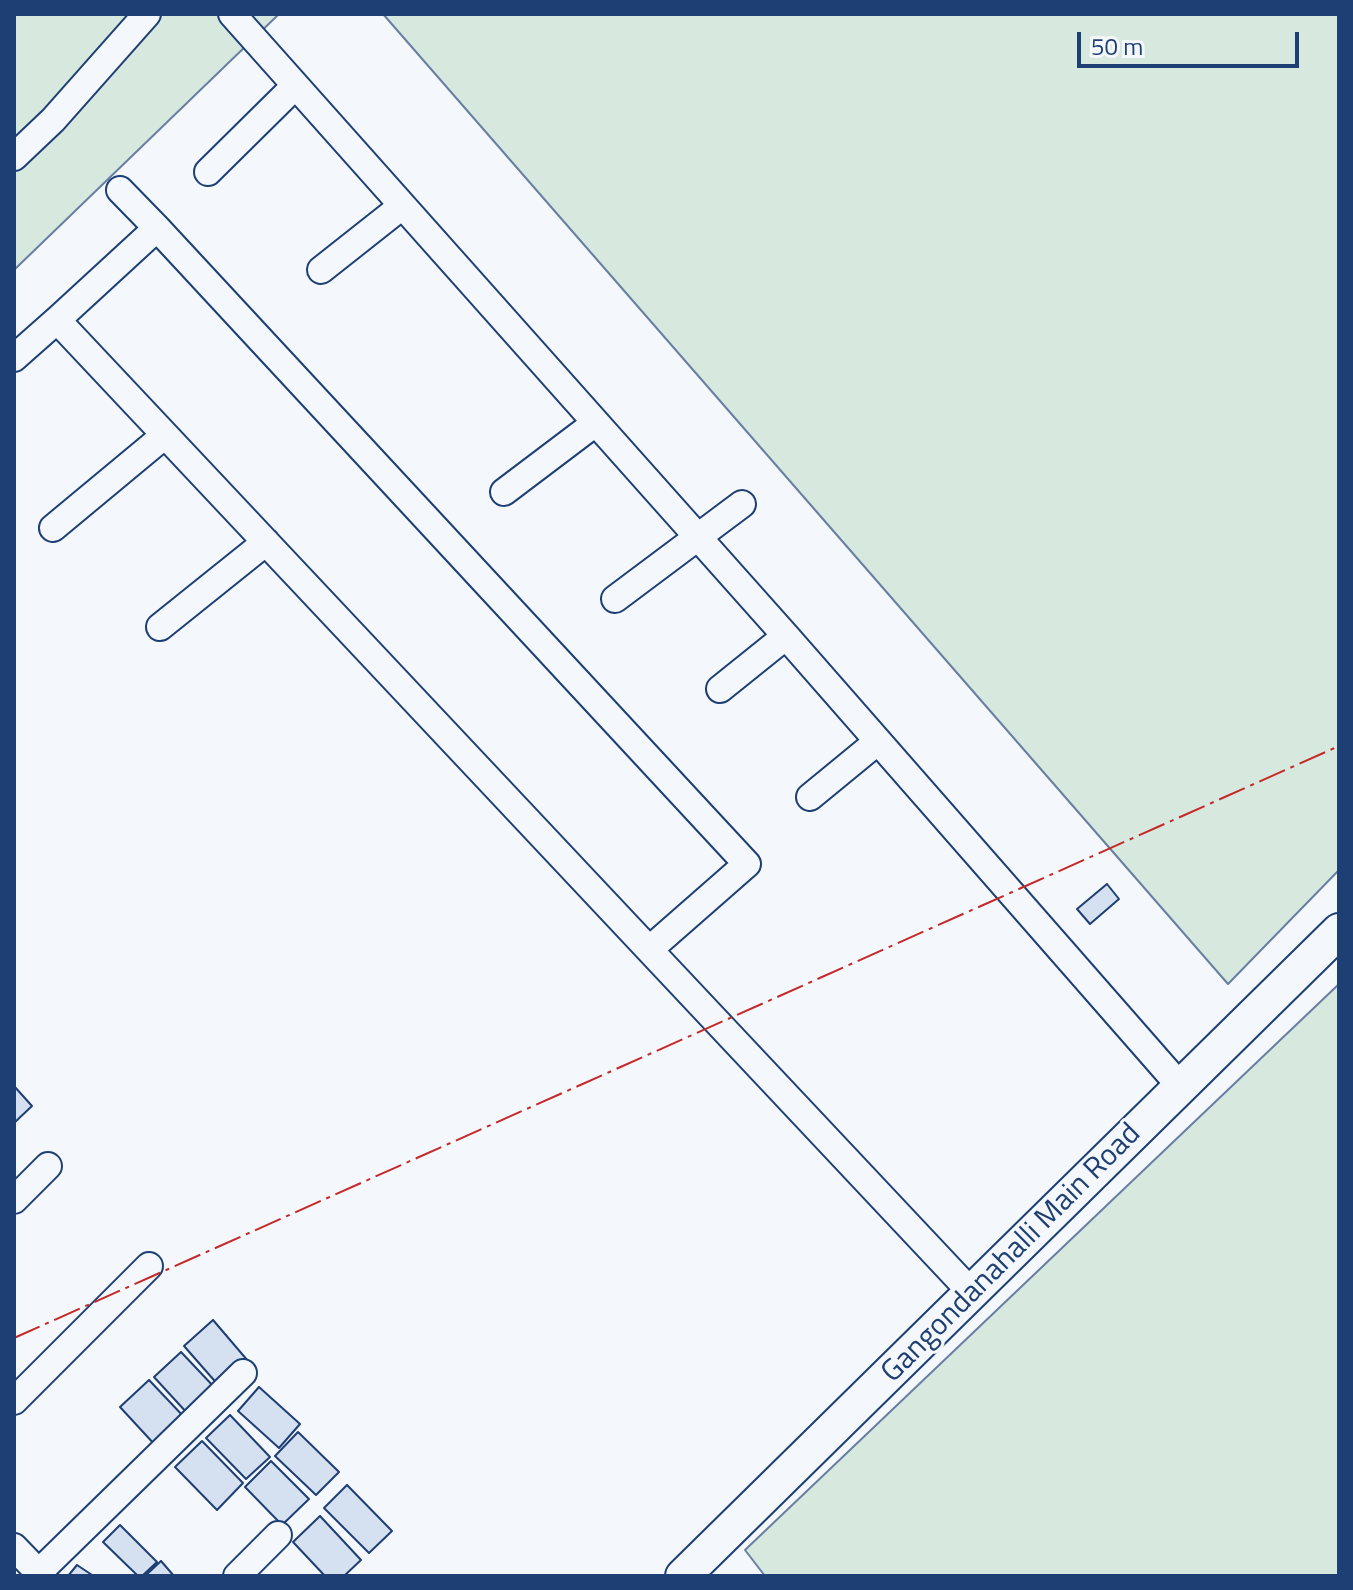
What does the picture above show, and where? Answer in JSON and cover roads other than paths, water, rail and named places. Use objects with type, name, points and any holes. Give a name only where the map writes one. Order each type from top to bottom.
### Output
[{"type":"street","points":[[14,157],[53,120],[147,14]]},
{"type":"street","points":[[232,14],[786,636],[1181,1087]]},
{"type":"street","points":[[208,172],[295,86]]},
{"type":"street","points":[[120,190],[747,864],[650,949]]},
{"type":"street","points":[[321,270],[402,206]]},
{"type":"street","points":[[14,358],[157,228]]},
{"type":"street","points":[[57,320],[972,1293]]},
{"type":"street","points":[[504,492],[594,424]]},
{"type":"street","points":[[53,528],[165,435]]},
{"type":"street","points":[[615,599],[742,504]]},
{"type":"street","points":[[160,627],[266,542]]},
{"type":"street","points":[[720,689],[786,636]]},
{"type":"street","points":[[810,797],[877,742]]},
{"type":"street","name":"Gangondanahalli Main Road","points":[[683,1576],[1339,931]]},
{"type":"street","points":[[14,1200],[48,1166]]},
{"type":"street","points":[[14,1401],[149,1266]]},
{"type":"street","points":[[14,1547],[39,1575],[243,1373]]},
{"type":"street","points":[[237,1576],[278,1535]]}]
